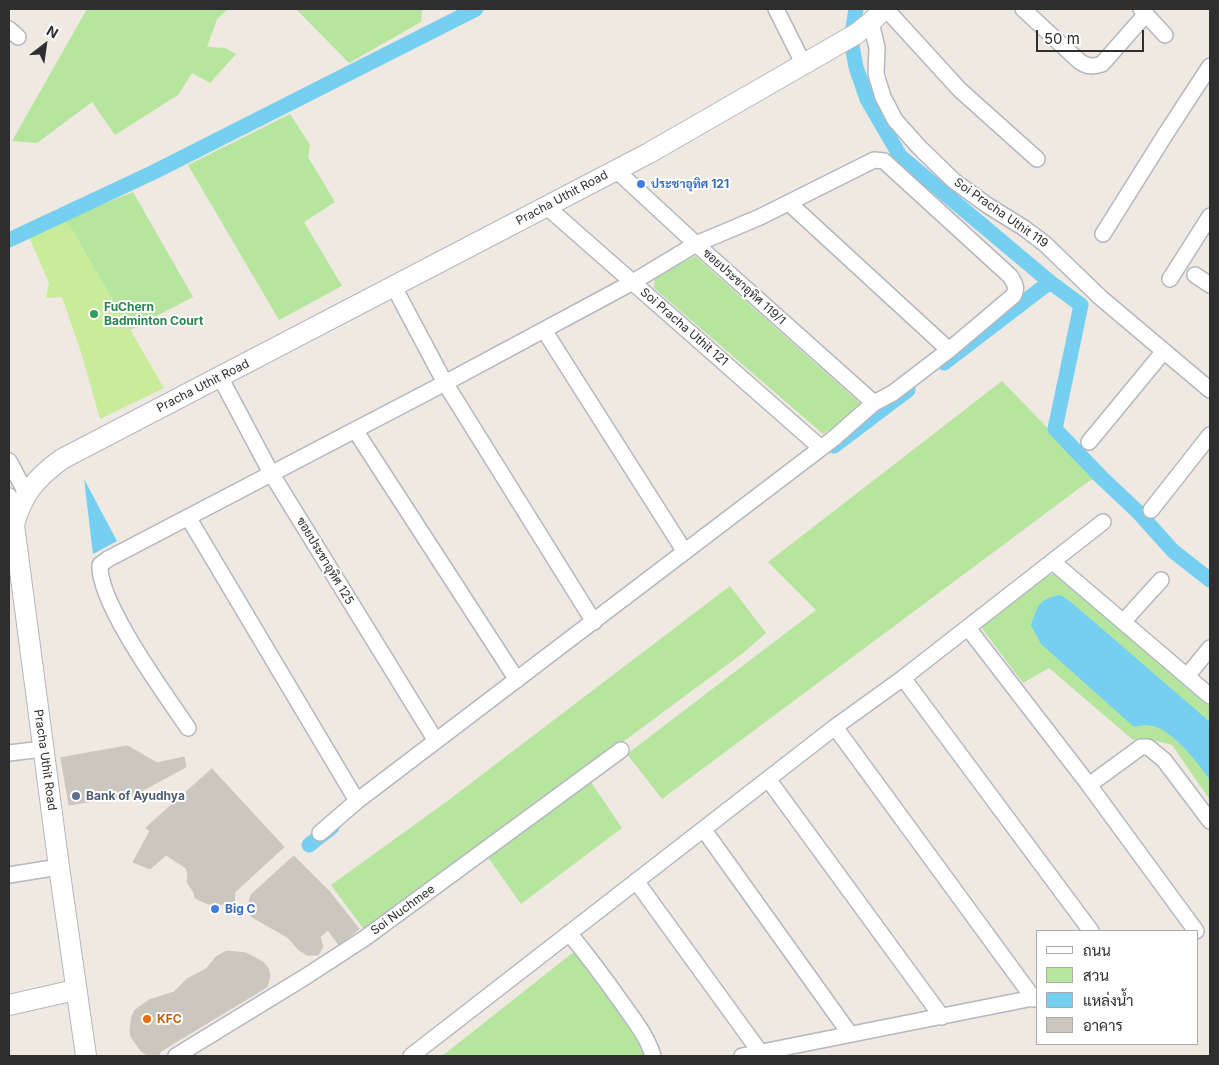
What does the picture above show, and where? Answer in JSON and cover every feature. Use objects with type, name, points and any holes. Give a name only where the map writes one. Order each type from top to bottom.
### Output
[{"type":"main road","name":"Pracha Uthit Road","points":[[86,1056],[14,525],[17,501],[45,471],[62,459],[649,153],[869,23]]},
{"type":"main road","points":[[9,1005],[76,990]]},
{"type":"street","points":[[776,9],[804,63]]},
{"type":"street","points":[[1023,9],[1079,61],[1084,65],[1092,67],[1102,64],[1143,11],[1165,35]]},
{"type":"street","points":[[869,23],[960,90],[1037,159]]},
{"type":"street","name":"Soi Pracha Uthit 119","points":[[869,23],[877,48],[876,74],[883,97],[895,120],[918,147],[954,181],[1045,244],[1101,298],[1210,390]]},
{"type":"street","points":[[1103,234],[1164,134],[1210,66]]},
{"type":"street","points":[[188,728],[124,628],[114,609],[100,575],[100,565],[103,562],[544,330],[633,282],[696,244],[789,203],[874,160],[884,161],[1010,276],[1016,285],[1013,296],[949,350],[892,393],[874,403],[821,448],[357,801],[320,833]]},
{"type":"street","name":"ซอยประชาอุทิศ 119/1","points":[[616,170],[874,403]]},
{"type":"street","points":[[789,203],[949,350]]},
{"type":"street","name":"Soi Pracha Uthit 121","points":[[547,207],[821,448]]},
{"type":"street","points":[[1170,279],[1210,216]]},
{"type":"street","points":[[1195,275],[1210,285]]},
{"type":"street","points":[[394,287],[445,383],[594,622]]},
{"type":"street","points":[[544,330],[684,552]]},
{"type":"street","points":[[1089,442],[1164,351]]},
{"type":"street","name":"ซอยประชาอุทิศ 125","points":[[220,377],[271,473],[436,741]]},
{"type":"street","points":[[355,430],[518,680]]},
{"type":"street","points":[[1150,510],[1210,435]]},
{"type":"street","points":[[9,461],[17,501]]},
{"type":"street","points":[[188,517],[357,801]]},
{"type":"street","points":[[411,1056],[569,932],[704,830],[835,727],[968,628],[1103,522]]},
{"type":"street","points":[[1053,562],[1210,696]]},
{"type":"street","points":[[1123,622],[1162,580]]},
{"type":"street","points":[[968,628],[1089,785],[1196,930]]},
{"type":"street","points":[[1187,676],[1210,648]]},
{"type":"street","points":[[902,678],[1090,930]]},
{"type":"street","points":[[742,1056],[1036,998],[835,727]]},
{"type":"street","points":[[1089,785],[1141,747],[1148,747],[1164,760],[1210,821]]},
{"type":"street","points":[[9,753],[44,749]]},
{"type":"street","name":"Soi Nuchmee","points":[[176,1056],[365,938],[621,750]]},
{"type":"street","points":[[768,779],[942,1017]]},
{"type":"street","points":[[704,830],[850,1034]]},
{"type":"street","points":[[9,874],[59,867]]},
{"type":"street","points":[[636,881],[760,1052]]},
{"type":"street","points":[[569,932],[596,965],[642,1032],[653,1056]]},
{"type":"green space","points":[[87,9],[228,9],[217,19],[207,47],[225,48],[236,54],[210,83],[192,73],[178,95],[115,135],[92,102],[37,143],[12,141]]},
{"type":"green space","points":[[296,9],[422,9],[421,22],[349,63]]},
{"type":"green space","points":[[290,114],[310,145],[308,157],[335,202],[304,222],[342,286],[279,320],[188,165]]},
{"type":"green space","points":[[133,192],[193,297],[130,330],[71,228],[63,220]]},
{"type":"green space","name":"FuChern Badminton Court","points":[[63,220],[71,228],[164,388],[100,419],[81,352],[62,297],[46,298],[49,283],[28,235]]},
{"type":"green space","points":[[695,256],[862,405],[851,417],[823,434],[654,288],[655,278]]},
{"type":"green space","points":[[1002,381],[1097,479],[1089,481],[662,799],[627,754],[816,610],[768,562]]},
{"type":"green space","points":[[1055,573],[1210,703],[1210,800],[1172,745],[1144,738],[1133,740],[1049,668],[1023,683],[978,623],[1043,578]]},
{"type":"green space","points":[[730,586],[766,633],[743,653],[366,932],[331,885],[446,802]]},
{"type":"green space","points":[[591,782],[622,828],[521,904],[487,856]]},
{"type":"green space","points":[[575,951],[645,1049],[644,1056],[442,1056]]},
{"type":"water","points":[[84,479],[117,541],[93,554]]},
{"type":"water","points":[[1060,595],[1071,602],[1210,722],[1210,780],[1190,755],[1173,738],[1155,727],[1142,725],[1134,727],[1041,644],[1031,625],[1035,613],[1043,601]]},
{"type":"building","points":[[128,746],[157,763],[184,757],[186,767],[134,795],[69,805],[61,758]]},
{"type":"building","points":[[212,769],[284,847],[235,892],[234,904],[208,904],[195,898],[187,882],[188,874],[186,868],[166,855],[150,869],[133,862],[150,831],[146,828]]},
{"type":"building","points":[[294,856],[330,892],[359,929],[339,945],[328,930],[320,937],[323,947],[318,955],[307,955],[299,950],[287,937],[252,917],[247,910],[251,895]]},
{"type":"building","points":[[227,951],[246,953],[263,962],[268,968],[270,976],[267,987],[161,1051],[158,1056],[149,1056],[141,1051],[131,1037],[132,1016],[135,1010],[149,1000],[174,992],[187,979],[206,969],[216,957]]},
{"type":"waterway","points":[[9,240],[154,172],[476,9]]},
{"type":"waterway","points":[[856,9],[851,40],[856,67],[867,99],[900,156],[1050,282],[1081,305],[1055,429],[1138,512],[1173,551],[1210,580]]},
{"type":"waterway","points":[[944,363],[1050,282]]},
{"type":"waterway","points":[[834,446],[908,390]]},
{"type":"waterway","points":[[309,845],[332,827]]},
{"type":"place","name":"ประชาอุทิศ 121","points":[[641,184]]},
{"type":"place","name":"FuChern Badminton Court","points":[[94,314]]},
{"type":"place","name":"Bank of Ayudhya","points":[[76,796]]},
{"type":"place","name":"Big C","points":[[215,909]]},
{"type":"place","name":"KFC","points":[[147,1019]]}]
